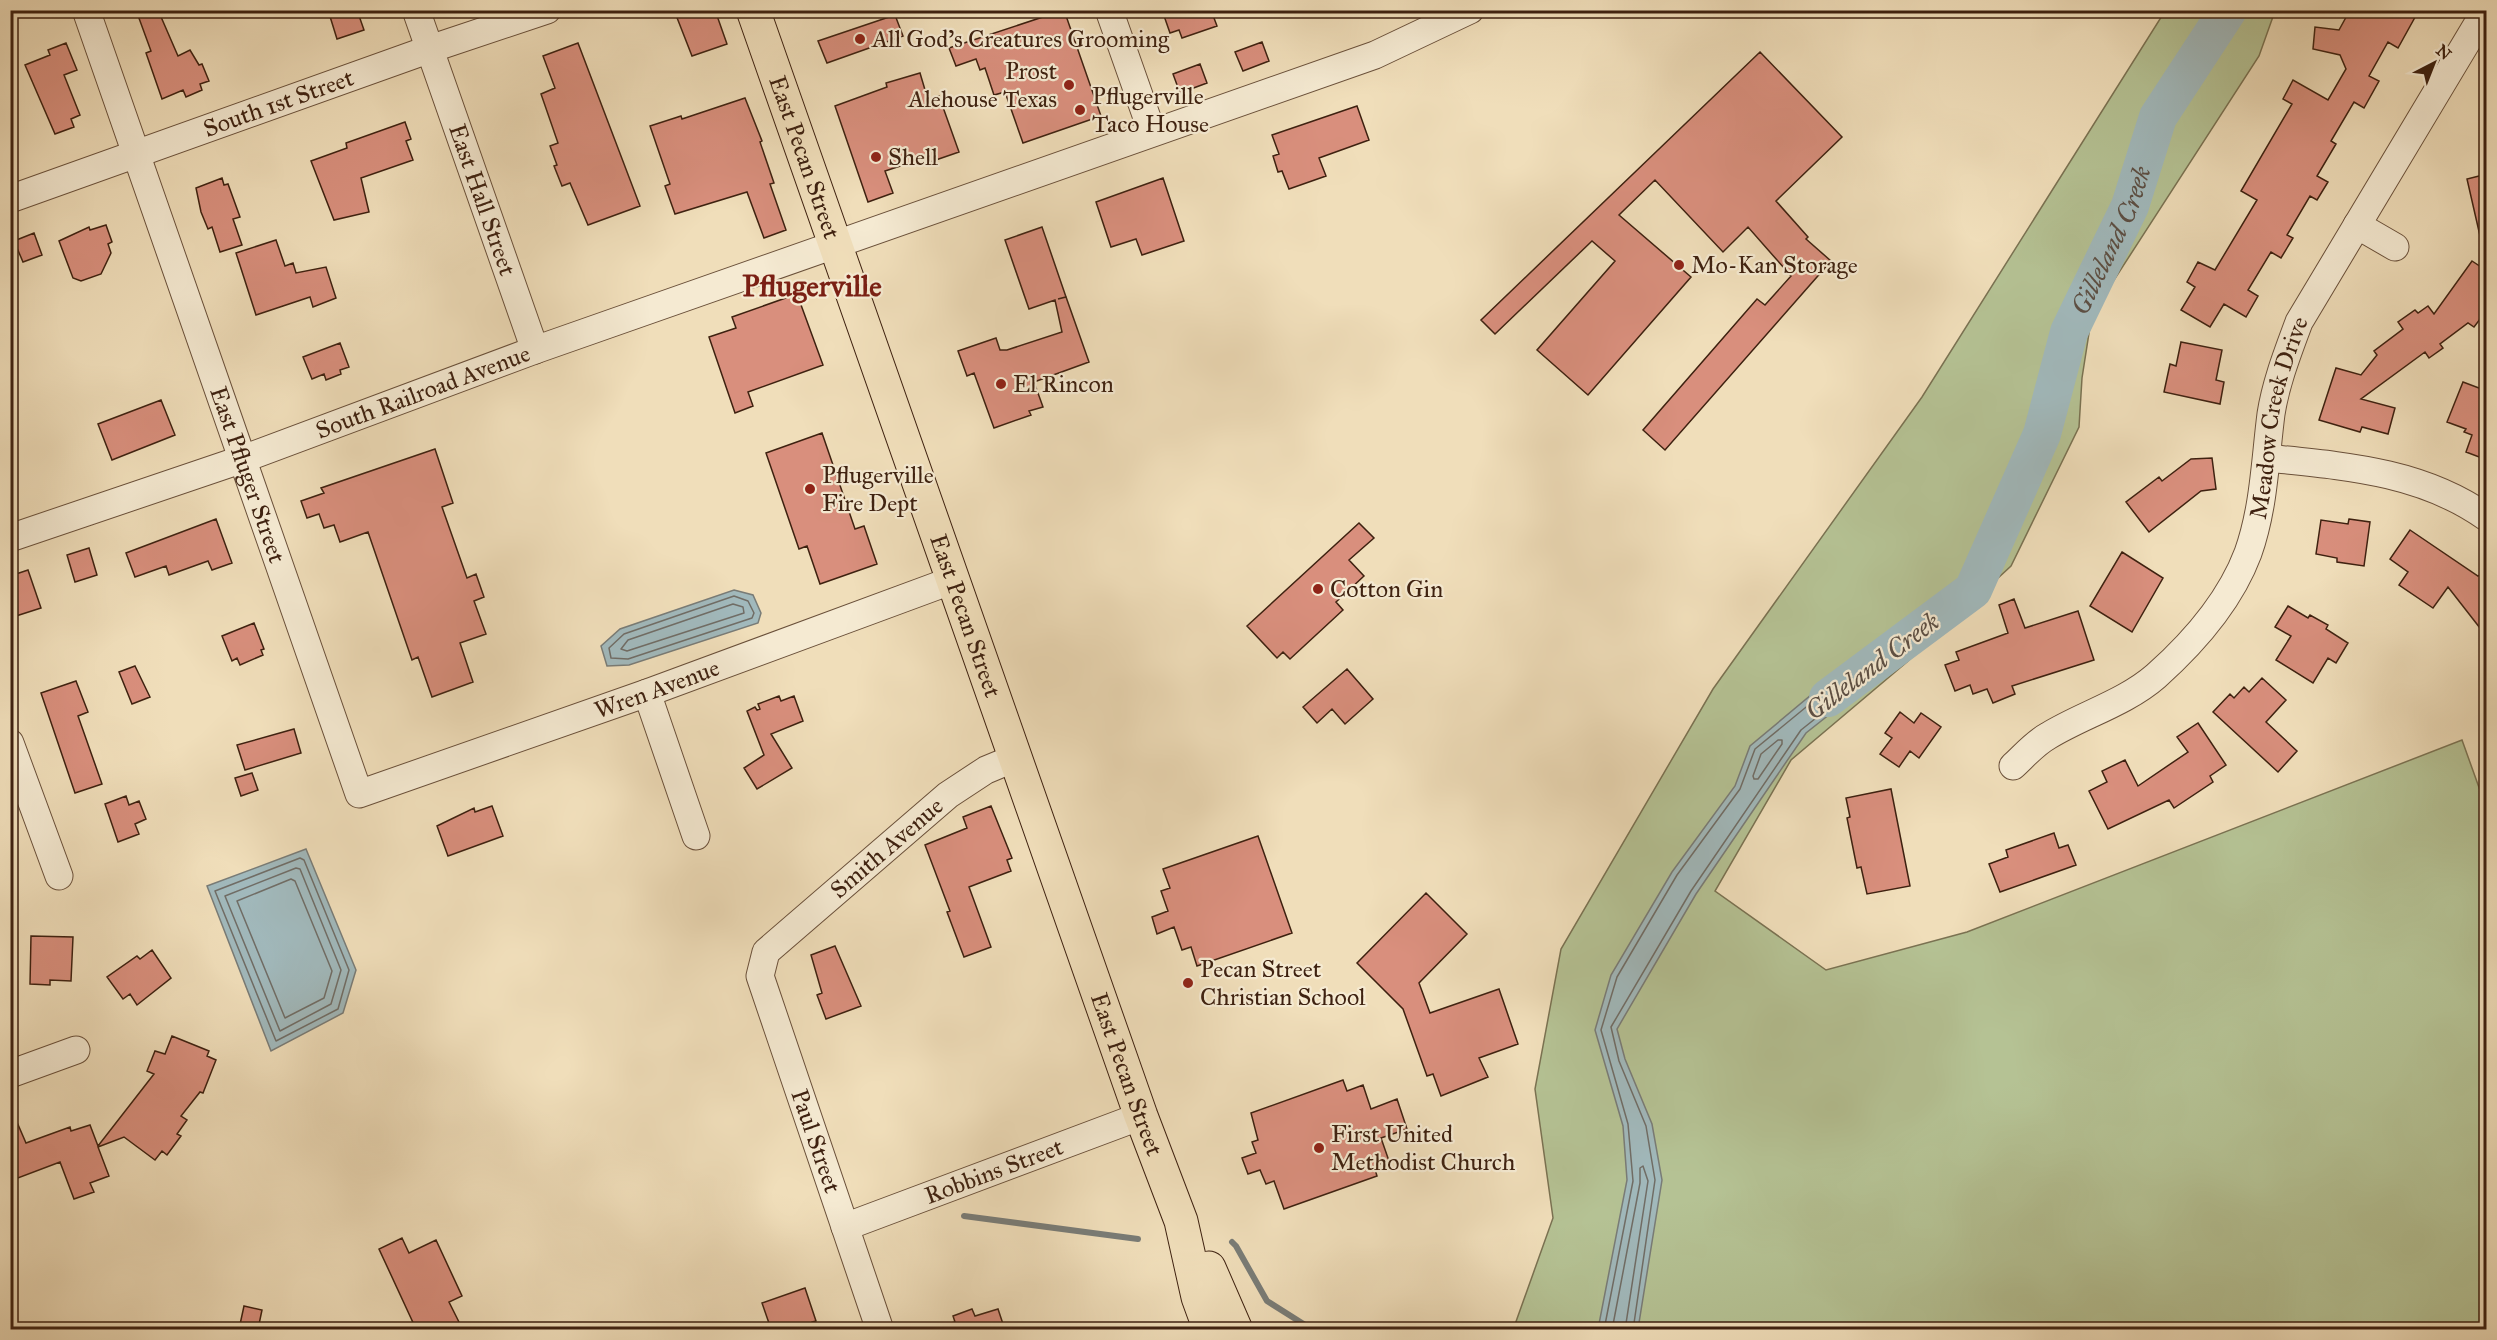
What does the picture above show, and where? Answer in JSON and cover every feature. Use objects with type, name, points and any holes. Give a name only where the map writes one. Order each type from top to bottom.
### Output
[{"type":"main road","name":"East Pecan Street","points":[[753,10],[1141,1116],[1181,1221],[1198,1297],[1210,1329]]},
{"type":"main road","name":"East Pecan Street","points":[[1181,1221],[1204,1255],[1236,1329]]},
{"type":"street","name":"East Pfluger Street","points":[[86,10],[359,794]]},
{"type":"street","name":"East Hall Street","points":[[416,10],[535,350]]},
{"type":"street","name":"South 1st Street","points":[[10,199],[430,49],[547,10]]},
{"type":"street","points":[[1109,10],[1152,132]]},
{"type":"street","name":"South Railroad Avenue","points":[[10,538],[243,459],[535,350],[1375,55],[1470,10]]},
{"type":"street","name":"Meadow Creek Drive","points":[[2013,766],[2045,737],[2112,704],[2153,679],[2204,628],[2226,594],[2247,555],[2259,512],[2277,390],[2299,322],[2486,10]]},
{"type":"street","points":[[2357,225],[2395,247]]},
{"type":"street","points":[[2267,458],[2355,467],[2410,479],[2472,507],[2487,517]]},
{"type":"street","name":"Wren Avenue","points":[[359,794],[647,693],[953,580]]},
{"type":"street","points":[[647,693],[696,836]]},
{"type":"street","points":[[10,743],[59,876]]},
{"type":"street","name":"Smith Avenue","points":[[766,952],[948,795],[986,770],[1016,758]]},
{"type":"street","name":"Paul Street","points":[[766,952],[760,976],[880,1329]]},
{"type":"street","points":[[10,1074],[76,1050]]},
{"type":"street","name":"Robbins Street","points":[[845,1227],[1141,1116]]},
{"type":"green space","points":[[2165,11],[2275,11],[2259,56],[2092,314],[2082,378],[2079,427],[2011,566],[1907,662],[1791,760],[1715,891],[1826,970],[1967,932],[2462,740],[2486,807],[2486,1329],[1513,1330],[1553,1218],[1535,1089],[1561,949],[1713,689],[1922,397]]},
{"type":"water","points":[[734,590],[753,595],[761,613],[758,623],[629,665],[607,666],[601,646],[620,629]]},
{"type":"water","points":[[1866,649],[1873,680],[1806,733],[1696,894],[1617,1029],[1625,1059],[1652,1124],[1662,1180],[1638,1329],[1598,1329],[1627,1180],[1623,1126],[1595,1030],[1611,975],[1672,872],[1735,786],[1750,746]]},
{"type":"water","points":[[306,849],[356,970],[343,1013],[271,1051],[207,886]]},
{"type":"building","points":[[136,10],[158,10],[178,56],[190,50],[199,65],[202,64],[209,81],[200,84],[202,90],[186,97],[183,90],[162,99],[146,53],[151,51]]},
{"type":"building","points":[[328,10],[357,10],[364,30],[337,39]]},
{"type":"building","points":[[674,10],[715,10],[727,44],[692,56]]},
{"type":"building","points":[[1064,10],[1101,116],[1023,143],[1005,92],[994,95],[985,68],[980,70],[976,59],[956,66],[949,48]]},
{"type":"building","points":[[1162,10],[1211,10],[1217,26],[1182,38],[1179,30],[1170,33]]},
{"type":"building","points":[[2350,10],[2419,10],[2398,48],[2388,42],[2369,76],[2379,81],[2364,108],[2354,102],[2331,141],[2336,144],[2317,176],[2328,182],[2317,200],[2310,196],[2287,235],[2293,238],[2281,258],[2271,252],[2248,290],[2258,296],[2246,317],[2224,304],[2210,327],[2181,310],[2195,287],[2187,282],[2198,262],[2215,270],[2257,200],[2241,191],[2292,104],[2283,99],[2293,80],[2328,100],[2346,69],[2340,55],[2313,49],[2315,27],[2339,30]]},
{"type":"building","name":"All God's Creatures Grooming","points":[[895,15],[903,36],[827,63],[818,41]]},
{"type":"building","points":[[1262,42],[1269,61],[1243,71],[1235,52]]},
{"type":"building","points":[[66,43],[77,70],[64,75],[80,115],[71,119],[74,127],[55,134],[25,65],[50,55],[48,50]]},
{"type":"building","points":[[578,43],[640,206],[588,225],[570,183],[562,186],[554,166],[557,165],[550,146],[558,143],[541,94],[555,88],[543,56]]},
{"type":"building","points":[[1760,52],[1842,137],[1776,201],[1808,237],[1806,239],[1831,261],[1665,450],[1643,430],[1757,299],[1765,305],[1791,276],[1748,227],[1723,252],[1655,180],[1619,215],[1691,277],[1588,395],[1537,350],[1615,261],[1592,241],[1495,334],[1481,320]]},
{"type":"building","points":[[1200,64],[1207,83],[1180,93],[1173,74]]},
{"type":"building","points":[[920,73],[928,100],[939,96],[959,152],[930,162],[928,157],[885,171],[893,193],[868,202],[835,106],[887,87],[886,83]]},
{"type":"building","points":[[745,98],[762,141],[760,142],[774,183],[770,184],[786,230],[764,238],[747,192],[675,214],[665,186],[670,184],[650,126],[681,116],[682,119]]},
{"type":"building","points":[[1357,106],[1369,140],[1319,158],[1326,176],[1289,189],[1282,171],[1278,172],[1273,156],[1279,154],[1272,135]]},
{"type":"building","points":[[405,122],[411,139],[406,141],[413,160],[361,178],[369,212],[334,220],[311,161],[347,148],[346,143]]},
{"type":"building","points":[[2487,174],[2487,235],[2480,236],[2467,179]]},
{"type":"building","points":[[222,178],[224,185],[228,184],[240,217],[233,219],[242,245],[220,252],[212,227],[208,229],[201,212],[196,188]]},
{"type":"building","points":[[1163,178],[1184,241],[1142,255],[1136,239],[1111,247],[1096,202]]},
{"type":"building","points":[[106,225],[112,242],[108,244],[111,253],[101,274],[81,281],[73,278],[59,241],[89,227],[90,230]]},
{"type":"building","points":[[1042,227],[1089,362],[1034,382],[1043,407],[1029,411],[1031,415],[994,428],[974,373],[967,376],[958,351],[996,338],[1000,350],[1007,350],[1062,332],[1055,300],[1029,309],[1005,240]]},
{"type":"building","points":[[34,233],[42,255],[23,262],[14,241]]},
{"type":"building","points":[[276,240],[285,266],[293,263],[296,273],[326,267],[336,298],[313,307],[310,297],[256,315],[236,253]]},
{"type":"building","points":[[2472,261],[2487,271],[2487,310],[2474,327],[2468,323],[2440,344],[2443,348],[2429,358],[2425,352],[2361,399],[2395,408],[2388,434],[2362,427],[2360,432],[2319,420],[2336,368],[2361,375],[2377,355],[2374,351],[2403,329],[2398,322],[2415,310],[2418,313],[2428,306],[2434,314]]},
{"type":"building","points":[[797,294],[823,365],[748,392],[753,406],[735,413],[709,337],[736,328],[732,317]]},
{"type":"building","points":[[2181,342],[2222,350],[2216,380],[2224,382],[2220,404],[2164,392],[2170,364],[2176,366]]},
{"type":"building","points":[[340,343],[349,367],[340,370],[341,374],[326,380],[324,374],[312,379],[303,357]]},
{"type":"building","points":[[2463,382],[2487,391],[2487,460],[2466,452],[2472,435],[2464,432],[2466,429],[2447,422]]},
{"type":"building","points":[[161,400],[175,435],[112,460],[98,424]]},
{"type":"building","name":"Pflugerville Fire Dept","points":[[822,433],[855,529],[864,526],[877,564],[820,584],[807,546],[799,549],[766,453]]},
{"type":"building","points":[[435,449],[453,503],[442,507],[467,578],[476,574],[484,597],[474,601],[486,634],[460,643],[473,682],[432,697],[418,657],[412,660],[368,532],[340,542],[334,525],[324,528],[319,514],[307,518],[301,501],[324,493],[321,488]]},
{"type":"building","points":[[2212,458],[2216,489],[2201,491],[2149,532],[2126,502],[2159,477],[2162,481],[2191,459]]},
{"type":"building","points":[[216,519],[232,563],[212,570],[208,561],[169,575],[166,566],[135,577],[126,553]]},
{"type":"building","points":[[2349,519],[2370,522],[2364,566],[2337,562],[2337,558],[2316,554],[2321,520],[2348,524]]},
{"type":"building","name":"Cotton Gin","points":[[1359,523],[1374,538],[1349,560],[1364,576],[1336,602],[1343,610],[1290,659],[1283,652],[1277,658],[1247,626]]},
{"type":"building","points":[[2410,530],[2478,576],[2487,570],[2487,637],[2448,587],[2433,608],[2399,585],[2408,572],[2390,559]]},
{"type":"building","points":[[89,548],[97,575],[75,582],[67,555]]},
{"type":"building","points":[[2122,552],[2163,578],[2132,632],[2090,606]]},
{"type":"building","points":[[28,570],[41,608],[16,616],[10,601],[10,576]]},
{"type":"building","points":[[2014,599],[2025,628],[2078,611],[2094,660],[2012,686],[2015,694],[1993,703],[1987,689],[1973,694],[1970,685],[1955,691],[1945,665],[1959,660],[1956,652],[2008,633],[1999,605]]},
{"type":"building","points":[[2288,606],[2308,618],[2310,615],[2328,625],[2326,629],[2348,643],[2336,663],[2328,658],[2313,683],[2276,660],[2291,636],[2275,627]]},
{"type":"building","points":[[254,623],[264,649],[261,650],[263,655],[240,665],[237,658],[232,661],[222,636]]},
{"type":"building","points":[[135,666],[150,697],[132,704],[119,672]]},
{"type":"building","points":[[1347,669],[1373,699],[1345,724],[1332,709],[1317,723],[1303,707]]},
{"type":"building","points":[[2262,678],[2286,700],[2266,722],[2297,751],[2278,772],[2213,712],[2230,694],[2234,698],[2244,687],[2249,692]]},
{"type":"building","points":[[76,681],[88,712],[78,716],[102,784],[75,793],[41,693]]},
{"type":"building","points":[[779,696],[781,701],[794,696],[803,721],[771,734],[792,768],[757,789],[744,768],[764,755],[747,711],[755,707],[757,710],[760,709],[758,704]]},
{"type":"building","points":[[1900,712],[1914,723],[1921,713],[1941,727],[1919,758],[1910,751],[1899,767],[1880,754],[1892,738],[1885,733]]},
{"type":"building","points":[[2198,723],[2226,765],[2210,776],[2213,782],[2174,808],[2169,800],[2108,829],[2089,791],[2107,782],[2102,771],[2125,760],[2138,786],[2188,752],[2177,737]]},
{"type":"building","points":[[294,729],[301,753],[245,770],[237,745]]},
{"type":"building","points":[[252,773],[258,790],[241,796],[235,778]]},
{"type":"building","points":[[1891,789],[1910,886],[1867,894],[1861,867],[1857,868],[1847,818],[1850,817],[1846,798]]},
{"type":"building","points":[[126,796],[129,805],[139,801],[146,819],[135,824],[139,834],[118,842],[105,804]]},
{"type":"building","points":[[492,806],[503,836],[448,856],[437,826],[474,808],[475,812]]},
{"type":"building","points":[[991,806],[1012,858],[1007,860],[1011,871],[969,887],[991,947],[964,957],[947,912],[950,911],[925,845],[967,828],[963,817]]},
{"type":"building","points":[[2054,833],[2059,848],[2068,845],[2076,865],[2000,892],[1989,864],[2008,857],[2006,850]]},
{"type":"building","points":[[1258,836],[1292,933],[1197,966],[1191,947],[1182,950],[1174,927],[1157,934],[1152,917],[1168,911],[1161,891],[1170,888],[1163,869]]},
{"type":"building","points":[[1426,893],[1467,934],[1419,983],[1430,1013],[1499,989],[1518,1044],[1479,1058],[1488,1077],[1441,1096],[1433,1074],[1427,1076],[1403,1009],[1357,963]]},
{"type":"building","points":[[31,936],[73,937],[71,981],[50,980],[50,985],[30,984]]},
{"type":"building","points":[[835,946],[861,1006],[826,1019],[817,995],[822,993],[811,955]]},
{"type":"building","points":[[152,950],[171,978],[137,1005],[130,994],[123,999],[107,977],[137,956],[140,959]]},
{"type":"building","points":[[172,1036],[209,1051],[207,1056],[216,1060],[203,1093],[200,1092],[181,1116],[187,1120],[177,1134],[181,1136],[167,1155],[162,1151],[155,1160],[124,1137],[98,1147],[109,1176],[90,1183],[94,1192],[74,1199],[60,1162],[10,1181],[10,1106],[26,1143],[70,1127],[71,1131],[90,1125],[98,1146],[154,1074],[147,1071],[155,1051],[165,1054]]},
{"type":"building","name":"First United Methodist Church","points":[[1343,1080],[1347,1091],[1363,1085],[1371,1109],[1397,1099],[1407,1129],[1381,1138],[1389,1161],[1374,1166],[1377,1176],[1284,1209],[1274,1181],[1266,1184],[1260,1170],[1248,1174],[1242,1158],[1256,1153],[1252,1142],[1258,1140],[1251,1113]]},
{"type":"building","points":[[402,1238],[409,1253],[436,1240],[462,1296],[449,1302],[460,1324],[448,1329],[416,1329],[379,1249]]},
{"type":"building","points":[[805,1288],[816,1321],[812,1322],[814,1329],[771,1329],[762,1303]]},
{"type":"building","points":[[244,1306],[262,1310],[258,1329],[239,1329]]},
{"type":"building","points":[[972,1309],[975,1316],[998,1309],[1004,1327],[944,1329],[943,1325],[955,1322],[953,1316]]},
{"type":"waterway","name":"Gilleland Creek","points":[[1828,698],[1973,590],[2042,434],[2069,332],[2130,206],[2158,117],[2228,10]]},
{"type":"waterway","points":[[964,1216],[1138,1239]]},
{"type":"waterway","points":[[1232,1242],[1267,1301],[1313,1330]]},
{"type":"place","name":"All God's Creatures Grooming","points":[[860,39]]},
{"type":"place","name":"Prost Alehouse Texas","points":[[1069,85]]},
{"type":"place","name":"Pflugerville Taco House","points":[[1080,110]]},
{"type":"place","name":"Shell","points":[[876,157]]},
{"type":"place","name":"Mo-Kan Storage","points":[[1679,265]]},
{"type":"place","name":"El Rincon","points":[[1001,384]]},
{"type":"place","name":"Pflugerville Fire Dept","points":[[810,489]]},
{"type":"place","name":"Cotton Gin","points":[[1318,589]]},
{"type":"place","name":"Pecan Street Christian School","points":[[1188,983]]},
{"type":"place","name":"First United Methodist Church","points":[[1319,1148]]},
{"type":"district","name":"Pflugerville","points":[[812,286]]}]
